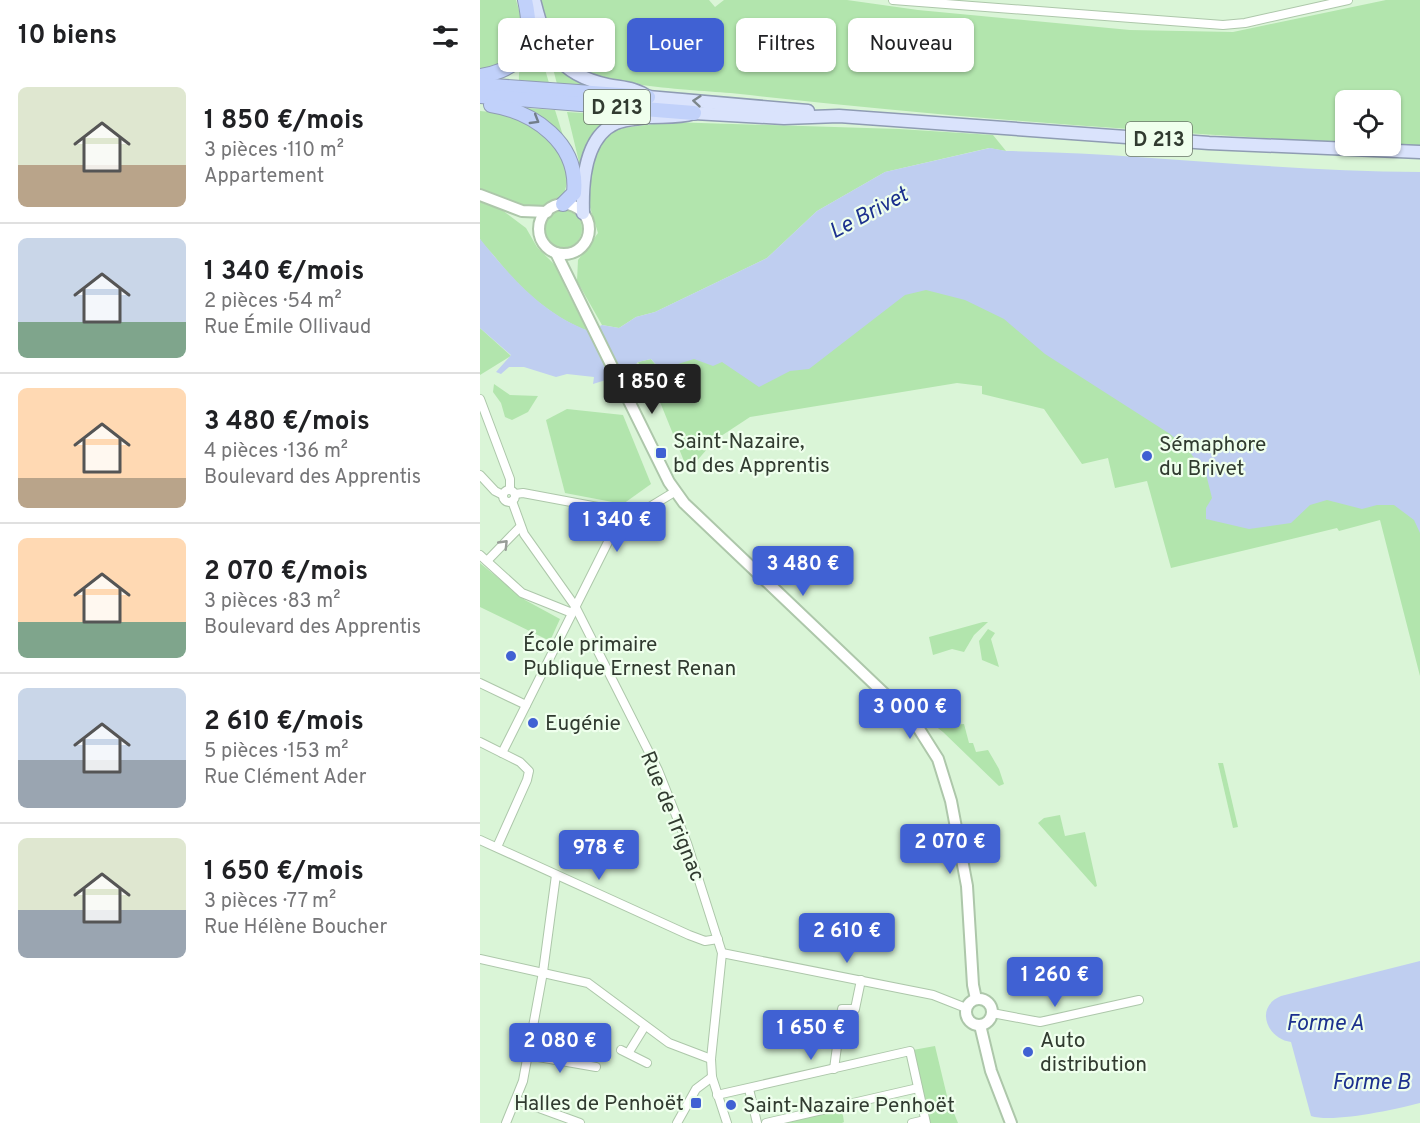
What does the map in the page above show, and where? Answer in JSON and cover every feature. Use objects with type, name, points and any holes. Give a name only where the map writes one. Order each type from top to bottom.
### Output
[{"type":"highway","points":[[480,76],[497,72],[521,57],[530,42],[531,26],[525,0]]},
{"type":"highway","name":"D 213","points":[[480,85],[648,97]]},
{"type":"highway","name":"D 213","points":[[480,96],[694,112]]},
{"type":"highway","points":[[480,103],[515,110],[537,120],[552,133],[564,151],[574,178],[574,193],[563,204]]},
{"type":"main road","points":[[534,0],[549,48],[563,65],[582,77],[639,90],[648,97]]},
{"type":"main road","name":"D 213","points":[[648,97],[814,111],[839,116]]},
{"type":"main road","points":[[556,253],[577,251],[583,246],[589,230],[583,213],[585,173],[592,148],[602,133],[616,123],[631,119],[680,117],[694,112]]},
{"type":"main road","name":"D 213","points":[[694,112],[784,118],[839,116],[1286,148],[1420,152]]},
{"type":"main road","points":[[480,195],[522,211],[547,212],[563,204],[571,205],[583,213]]},
{"type":"main road","points":[[522,211],[546,245],[556,253],[669,482],[688,507],[910,718],[930,745],[947,783],[968,886],[976,999]]},
{"type":"main road","points":[[540,234],[540,226],[547,212]]},
{"type":"main road","points":[[570,280],[577,251]]},
{"type":"main road","points":[[976,999],[966,1008],[969,1020],[980,1025]]},
{"type":"main road","points":[[976,999],[988,1002],[992,1013],[988,1021],[980,1025]]},
{"type":"main road","points":[[980,1025],[992,1071],[1011,1123]]},
{"type":"street","points":[[893,0],[1223,25],[1245,23],[1348,0]]},
{"type":"street","name":"Rue de Trignac","points":[[480,399],[510,479],[510,495],[520,527],[574,610],[658,770],[687,843],[723,953],[711,1059],[712,1077],[727,1123]]},
{"type":"street","points":[[480,475],[510,495],[523,493],[603,508],[629,519]]},
{"type":"street","points":[[502,753],[615,528],[676,491]]},
{"type":"street","points":[[487,561],[520,527]]},
{"type":"street","points":[[480,555],[522,592],[574,610]]},
{"type":"street","points":[[480,682],[526,705]]},
{"type":"street","points":[[480,742],[525,765],[529,771],[528,780],[496,847]]},
{"type":"street","points":[[480,840],[701,940],[718,939]]},
{"type":"street","points":[[506,1123],[517,1100],[527,1055],[543,972],[556,875]]},
{"type":"street","points":[[723,953],[933,995],[966,1008]]},
{"type":"street","points":[[480,959],[588,982],[669,1043],[711,1059]]},
{"type":"street","points":[[834,1069],[843,1009],[855,1009],[861,980]]},
{"type":"street","points":[[992,1013],[1040,1022],[1139,1000]]},
{"type":"street","points":[[645,1026],[625,1051],[647,1063]]},
{"type":"street","points":[[717,1095],[910,1051],[925,1122],[912,1123]]},
{"type":"street","points":[[527,1055],[596,1067]]},
{"type":"street","points":[[677,1123],[696,1089],[712,1077]]},
{"type":"street","points":[[766,1123],[918,1088]]},
{"type":"street","points":[[749,1089],[757,1123]]},
{"type":"street","points":[[517,1100],[580,1123]]},
{"type":"green space","points":[[480,0],[516,0],[521,18],[498,18],[498,64],[480,70]]},
{"type":"green space","points":[[540,0],[709,0],[715,7],[724,0],[847,0],[918,10],[1130,30],[1233,32],[1386,0],[1420,0],[1420,146],[1401,145],[1401,90],[1335,90],[1335,142],[966,116],[675,89],[603,77],[589,72],[615,72],[615,18],[545,18]]},
{"type":"green space","points":[[520,72],[546,72],[549,83],[519,80]]},
{"type":"green space","points":[[554,72],[574,72],[597,86],[557,84]]},
{"type":"green space","points":[[525,108],[555,110],[565,142]]},
{"type":"green space","points":[[480,111],[500,112],[516,118],[530,126],[554,147],[562,160],[566,174],[566,188],[559,202],[536,210],[480,189]]},
{"type":"green space","points":[[567,112],[629,116],[593,135],[580,166]]},
{"type":"green space","points":[[669,122],[899,129],[993,135],[1006,151],[989,148],[885,172],[817,211],[767,258],[655,312],[636,317],[619,328],[602,325],[577,281],[578,260],[598,233],[585,191],[600,144],[616,129]]},
{"type":"green space","points":[[480,202],[502,210],[526,228],[537,247],[561,271],[566,289],[588,331],[549,310],[514,280],[485,246],[480,239]]},
{"type":"green space","points":[[563,210],[576,216],[582,229],[576,242],[563,248],[550,242],[544,229],[550,216]]},
{"type":"green space","points":[[1420,214],[1420,676],[1380,520],[1339,531],[1337,528],[1171,568],[1147,481],[1115,488],[1108,458],[1082,464],[1044,409],[982,394],[982,386],[957,383],[750,417],[715,440],[688,471],[658,397],[638,362],[651,359],[658,368],[782,296]]},
{"type":"green space","points":[[480,328],[511,356],[480,375]]},
{"type":"green space","points":[[494,384],[510,395],[538,396],[528,412],[512,420],[505,417],[501,403],[493,392]]},
{"type":"green space","points":[[567,409],[623,415],[651,484],[623,504],[565,493],[546,420]]},
{"type":"green space","points":[[480,563],[525,600],[560,619],[550,641],[480,607]]},
{"type":"green space","points":[[988,622],[974,635],[964,652],[952,649],[933,655],[929,637]]},
{"type":"green space","points":[[988,629],[995,633],[991,639],[999,667],[982,660],[979,641]]},
{"type":"green space","points":[[942,692],[951,725],[964,724],[969,743],[973,743],[976,752],[988,750],[999,769],[1004,784],[999,786],[943,732],[911,707],[917,698]]},
{"type":"green space","points":[[1218,763],[1223,763],[1238,827],[1233,828]]},
{"type":"green space","points":[[1060,815],[1065,836],[1085,832],[1097,886],[1095,887],[1038,823],[1044,818]]},
{"type":"green space","points":[[935,1046],[947,1096],[958,1123],[928,1123],[913,1050]]},
{"type":"green space","points":[[842,1110],[844,1122],[842,1123],[783,1123]]},
{"type":"water","name":"Le Brivet","points":[[990,148],[1006,151],[1110,155],[1316,169],[1420,172],[1420,533],[1414,520],[1394,505],[1377,505],[1362,509],[1327,500],[1310,505],[1291,523],[1249,529],[1206,519],[1206,508],[1212,498],[1206,474],[1189,451],[1170,434],[1045,354],[1004,319],[965,300],[926,290],[905,295],[809,369],[790,371],[759,387],[722,362],[713,366],[694,359],[678,364],[677,377],[669,379],[651,359],[638,362],[628,373],[593,384],[594,377],[567,374],[556,377],[524,367],[509,367],[501,374],[496,372],[511,355],[480,328],[480,239],[528,293],[556,314],[589,331],[602,325],[619,328],[636,317],[655,312],[767,258],[817,211],[885,172]]},
{"type":"water","points":[[1420,961],[1420,1103],[1348,1117],[1311,1116],[1291,1042],[1283,1040],[1270,1029],[1266,1015],[1268,1007],[1281,996]]},
{"type":"place","name":"Saint-Nazaire, bd des Apprentis","points":[[661,453]]},
{"type":"place","name":"Sémaphore du Brivet","points":[[1147,456]]},
{"type":"place","name":"École primaire Publique Ernest Renan","points":[[511,656]]},
{"type":"place","name":"Eugénie","points":[[533,723]]},
{"type":"place","name":"Auto distribution","points":[[1028,1052]]},
{"type":"place","name":"Halles de Penhoët","points":[[696,1103]]},
{"type":"place","name":"Saint-Nazaire Penhoët","points":[[731,1105]]},
{"type":"water label","name":"Forme A","points":[[1325,1022]]},
{"type":"water label","name":"Forme B","points":[[1371,1081]]}]
